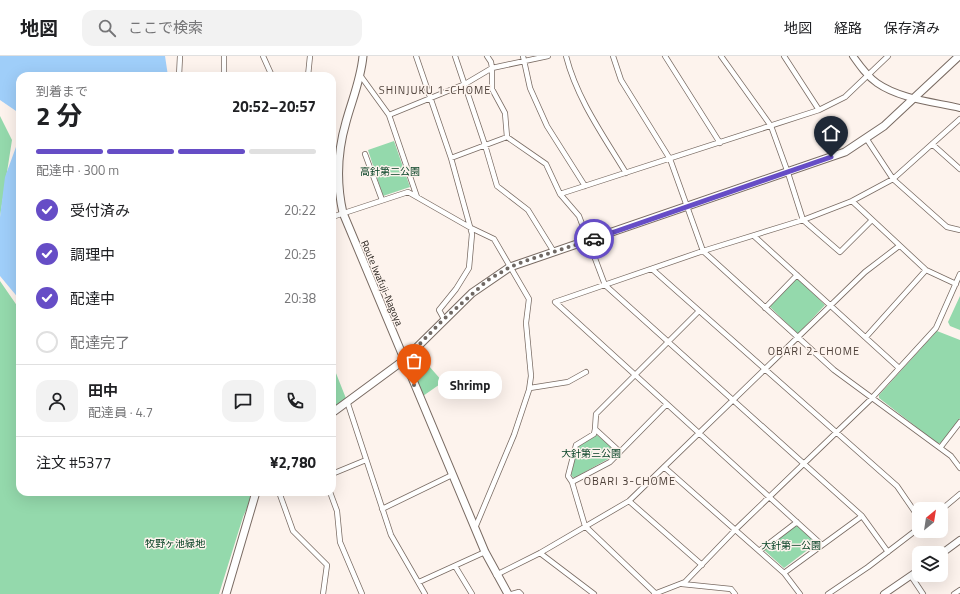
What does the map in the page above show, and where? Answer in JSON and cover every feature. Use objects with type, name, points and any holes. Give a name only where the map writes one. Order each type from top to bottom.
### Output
[{"type":"main road","name":"Route Iwafuji-Nagoya","points":[[336,170],[340,144],[360,75],[363,56]]},
{"type":"main road","points":[[336,410],[404,360],[472,293],[510,267],[788,173],[845,152],[884,126],[959,56]]},
{"type":"main road","name":"Route Iwafuji-Nagoya","points":[[336,182],[343,213],[452,476],[485,552],[496,575],[508,594]]},
{"type":"main road","points":[[226,594],[255,496]]},
{"type":"street","points":[[179,72],[180,56]]},
{"type":"street","points":[[224,56],[224,72]]},
{"type":"street","points":[[263,56],[270,72]]},
{"type":"street","points":[[308,72],[310,56]]},
{"type":"street","points":[[416,56],[451,158],[472,234],[469,268],[456,289],[439,310],[444,319]]},
{"type":"street","points":[[455,56],[497,186],[528,210],[554,252]]},
{"type":"street","points":[[487,56],[491,62],[492,68],[492,89],[505,113],[507,137]]},
{"type":"street","points":[[389,115],[430,100],[464,84],[492,68],[523,59],[548,56]]},
{"type":"street","points":[[566,56],[571,75],[582,101],[626,173]]},
{"type":"street","points":[[613,56],[621,80],[670,159],[703,251],[834,370],[951,456],[960,468]]},
{"type":"street","points":[[665,56],[720,143]]},
{"type":"street","points":[[722,56],[771,126],[803,220],[840,252],[872,220]]},
{"type":"street","points":[[784,56],[819,110]]},
{"type":"street","points":[[852,56],[868,76],[889,89],[960,108]]},
{"type":"street","points":[[560,194],[819,110],[845,97],[888,56]]},
{"type":"street","points":[[523,59],[530,88],[547,126],[585,186]]},
{"type":"street","points":[[360,75],[389,115],[417,197]]},
{"type":"street","points":[[822,545],[555,302],[703,251],[803,220],[852,201],[893,179],[960,119]]},
{"type":"street","points":[[451,158],[507,137]]},
{"type":"street","points":[[507,137],[546,164],[560,194],[579,216],[587,241],[605,285],[862,516],[888,552]]},
{"type":"street","points":[[866,138],[893,179],[947,227],[960,230]]},
{"type":"street","points":[[932,144],[960,169]]},
{"type":"street","points":[[365,154],[382,200]]},
{"type":"street","points":[[336,216],[408,192],[471,228],[494,239],[529,299],[526,323],[531,376],[530,388],[514,435],[475,528]]},
{"type":"street","points":[[852,201],[926,270],[956,284]]},
{"type":"street","points":[[754,236],[899,368]]},
{"type":"street","points":[[496,575],[540,553],[629,501],[830,305],[865,272],[899,246]]},
{"type":"street","points":[[652,269],[897,486],[912,508]]},
{"type":"street","points":[[866,337],[926,270]]},
{"type":"street","points":[[699,311],[596,414],[594,434],[576,444],[568,476],[572,482],[585,526],[654,594],[686,582],[735,530],[770,498],[871,398],[936,328],[960,274]]},
{"type":"street","points":[[765,308],[797,275]]},
{"type":"street","points":[[530,388],[568,382],[586,372]]},
{"type":"street","points":[[347,401],[391,535],[425,594]]},
{"type":"street","points":[[572,482],[610,462],[666,404]]},
{"type":"street","points":[[940,448],[960,422]]},
{"type":"street","points":[[595,429],[620,452]]},
{"type":"street","points":[[336,472],[366,460]]},
{"type":"street","points":[[664,467],[784,573],[800,594]]},
{"type":"street","points":[[382,509],[452,476]]},
{"type":"street","points":[[948,504],[960,494]]},
{"type":"street","points":[[280,496],[293,531],[327,565],[323,594]]},
{"type":"street","points":[[331,496],[337,511],[340,542],[362,594]]},
{"type":"street","points":[[629,501],[702,565]]},
{"type":"street","points":[[784,573],[862,516]]},
{"type":"street","points":[[759,551],[797,522]]},
{"type":"street","points":[[828,594],[912,533]]},
{"type":"street","points":[[948,549],[960,540]]},
{"type":"street","points":[[419,582],[485,552]]},
{"type":"street","points":[[540,553],[594,594]]},
{"type":"street","points":[[455,566],[472,594]]},
{"type":"street","points":[[884,594],[911,576],[923,594]]},
{"type":"street","points":[[680,584],[731,589],[736,594]]},
{"type":"street","points":[[954,594],[960,590]]},
{"type":"street","points":[[512,594],[519,592],[521,594]]},
{"type":"green space","points":[[0,116],[12,140],[0,217]]},
{"type":"green space","name":"高針第二公園","points":[[394,141],[410,187],[383,196],[368,150]]},
{"type":"green space","points":[[797,278],[825,305],[798,334],[769,306]]},
{"type":"green space","name":"牧野ヶ池緑地","points":[[0,281],[16,304],[16,496],[252,496],[243,517],[219,594],[0,594]]},
{"type":"green space","points":[[960,296],[960,330],[950,326],[948,322]]},
{"type":"green space","points":[[937,331],[960,340],[960,418],[943,443],[937,443],[879,398],[879,395]]},
{"type":"green space","points":[[428,365],[443,382],[423,396],[413,377]]},
{"type":"green space","points":[[336,373],[347,401],[336,410]]},
{"type":"green space","name":"大針第三公園","points":[[597,435],[616,451],[608,459],[574,478],[571,475],[578,446]]},
{"type":"green space","name":"大針第一公園","points":[[797,524],[818,542],[784,568],[764,550]]},
{"type":"water","points":[[0,56],[165,56],[167,72],[16,72],[16,111],[0,100]]},
{"type":"water","points":[[16,147],[16,295],[0,276],[0,217],[5,177]]},
{"type":"way so far","points":[[414,385],[404,360],[444,319],[488,280],[510,267],[525,261],[594,239]]},
{"type":"place","name":"Shrimp","points":[[414,385]]},
{"type":"district","name":"SHINJUKU 1-CHOME","points":[[435,90]]},
{"type":"district","name":"OBARI 2-CHOME","points":[[814,351]]},
{"type":"district","name":"OBARI 3-CHOME","points":[[630,481]]},
{"type":"route","points":[[594,239],[831,157]]}]
